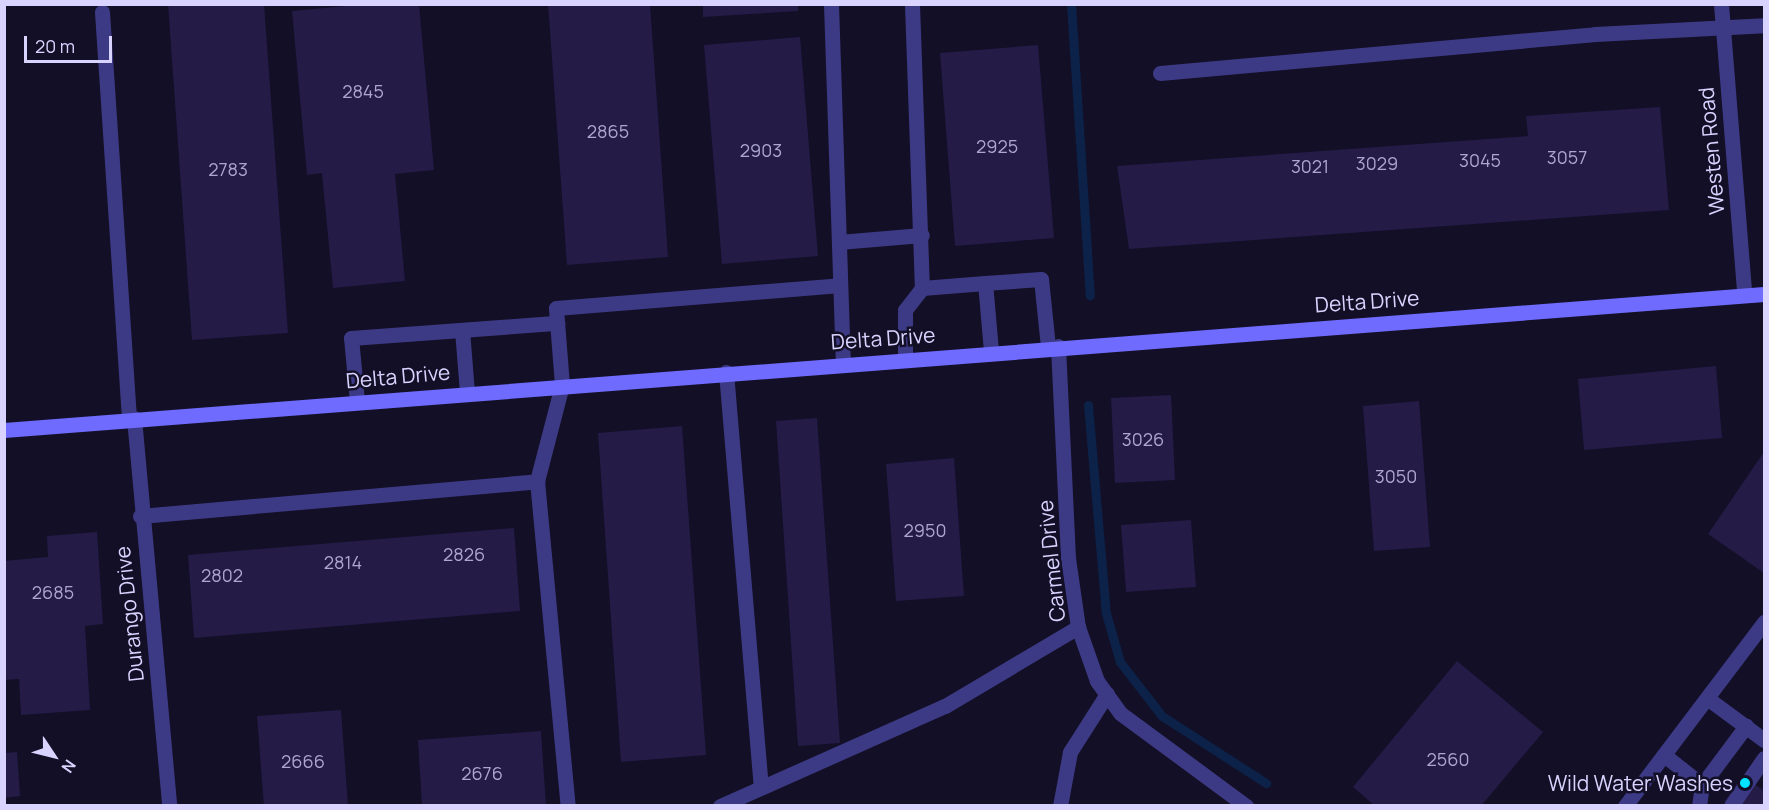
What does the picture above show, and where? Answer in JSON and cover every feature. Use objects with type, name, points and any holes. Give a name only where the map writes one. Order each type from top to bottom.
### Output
[{"type":"main road","name":"Delta Drive","points":[[4,430],[843,362],[1744,293],[1764,294]]},
{"type":"street","points":[[831,4],[843,362]]},
{"type":"street","points":[[905,358],[904,310],[922,288],[922,235],[912,4]]},
{"type":"street","name":"Westen Road","points":[[1720,4],[1744,293]]},
{"type":"street","name":"Durango Drive","points":[[102,12],[131,418],[169,806]]},
{"type":"street","points":[[1160,73],[1595,34],[1723,30],[1764,25]]},
{"type":"street","points":[[839,242],[922,235]]},
{"type":"street","name":"Carmel Drive","points":[[986,283],[1041,279],[1053,346],[1068,558],[1077,627],[1107,694],[1120,713],[1246,806]]},
{"type":"street","points":[[922,288],[986,283],[991,351]]},
{"type":"street","points":[[568,806],[537,482],[562,385],[556,308],[840,285]]},
{"type":"street","points":[[357,401],[351,338],[557,323]]},
{"type":"street","points":[[462,330],[467,392]]},
{"type":"street","points":[[726,372],[761,787]]},
{"type":"street","points":[[140,516],[537,482]]},
{"type":"street","points":[[1625,806],[1764,622]]},
{"type":"street","points":[[720,806],[945,706],[1077,627]]},
{"type":"street","points":[[1060,806],[1070,752],[1107,694]]},
{"type":"street","points":[[1707,698],[1764,740]]},
{"type":"street","points":[[1699,806],[1702,785],[1746,726]]},
{"type":"street","points":[[1664,755],[1702,785]]},
{"type":"street","points":[[1731,806],[1764,758]]},
{"type":"building","points":[[168,4],[264,4],[288,333],[192,340]]},
{"type":"building","points":[[367,4],[419,4],[434,170],[395,174],[405,281],[333,288],[322,173],[307,175],[292,11]]},
{"type":"building","points":[[548,4],[650,4],[668,257],[567,265]]},
{"type":"building","points":[[703,4],[798,4],[798,11],[703,17]]},
{"type":"building","points":[[800,37],[818,256],[722,264],[704,45]]},
{"type":"building","points":[[1038,45],[1054,238],[955,246],[940,53]]},
{"type":"building","points":[[1660,107],[1669,210],[1129,249],[1117,166],[1528,136],[1526,116]]},
{"type":"building","points":[[1716,366],[1722,438],[1584,450],[1578,379]]},
{"type":"building","points":[[1171,395],[1175,480],[1115,483],[1111,398]]},
{"type":"building","points":[[1419,401],[1430,547],[1374,551],[1363,406]]},
{"type":"building","points":[[817,418],[840,743],[798,746],[776,421]]},
{"type":"building","points":[[682,426],[706,755],[621,762],[598,433]]},
{"type":"building","points":[[1764,452],[1764,573],[1708,534]]},
{"type":"building","points":[[954,458],[964,596],[896,601],[886,464]]},
{"type":"building","points":[[1191,520],[1196,587],[1126,592],[1121,525]]},
{"type":"building","points":[[514,528],[520,611],[194,638],[188,555]]},
{"type":"building","points":[[97,532],[103,624],[85,626],[90,710],[21,715],[19,679],[4,680],[4,561],[48,557],[47,536]]},
{"type":"building","points":[[1457,661],[1543,732],[1481,806],[1375,806],[1353,787]]},
{"type":"building","points":[[341,710],[348,806],[264,806],[257,716]]},
{"type":"building","points":[[541,731],[546,806],[422,806],[418,740]]},
{"type":"building","points":[[17,752],[20,796],[4,798],[4,753]]},
{"type":"building","name":"Wild Water Washes","points":[[1743,775],[1764,791],[1764,806],[1724,802]]},
{"type":"waterway","points":[[1071,4],[1090,295]]},
{"type":"waterway","points":[[1088,405],[1106,613],[1120,662],[1162,716],[1266,783]]},
{"type":"place","name":"Wild Water Washes","points":[[1745,783]]}]
